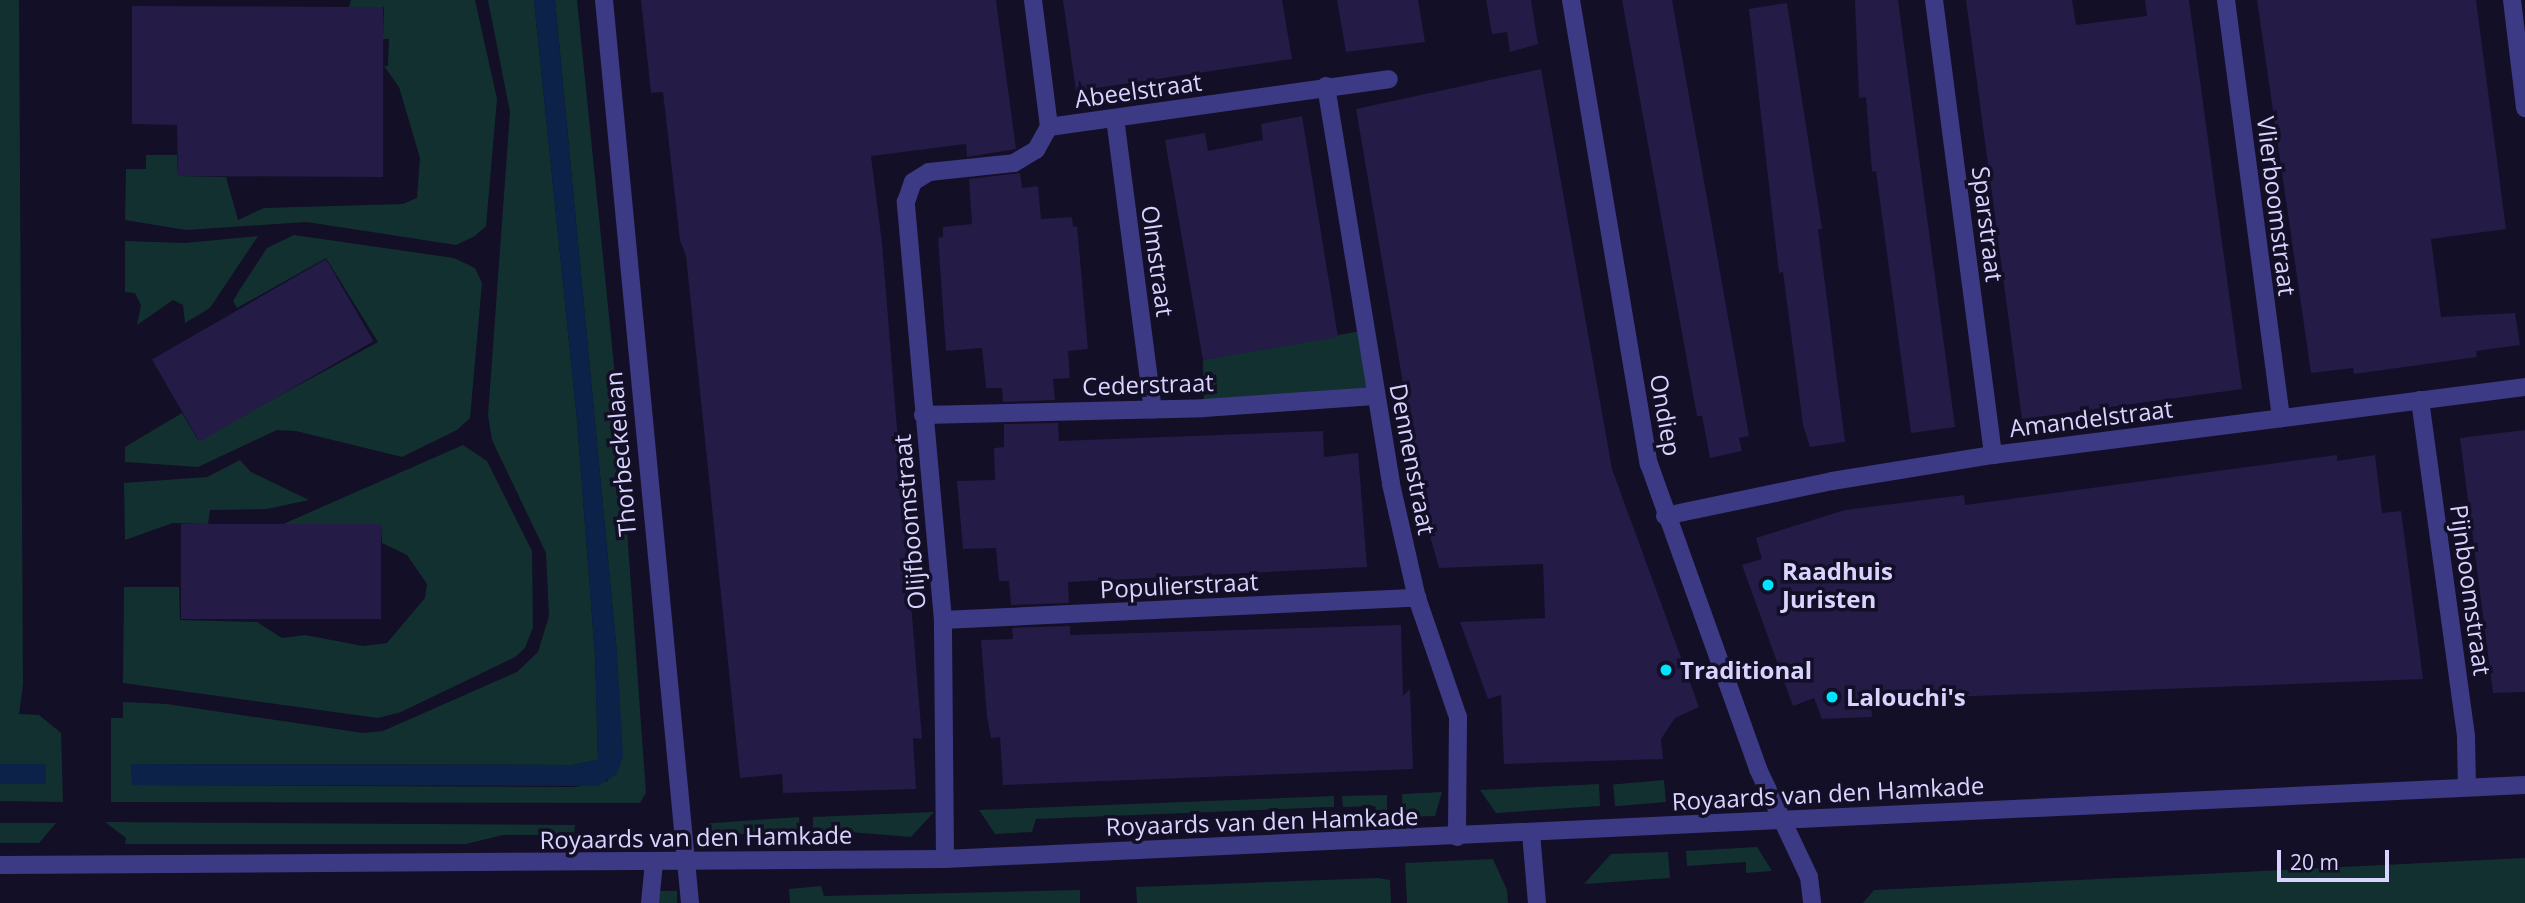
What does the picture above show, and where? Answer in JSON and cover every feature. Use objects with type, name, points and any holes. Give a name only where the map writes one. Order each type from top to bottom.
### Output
[{"type":"street","name":"Thorbeckelaan","points":[[604,0],[690,903]]},
{"type":"street","points":[[1032,0],[1049,127]]},
{"type":"street","name":"Ondiep","points":[[1571,0],[1649,464],[1665,516],[1780,820],[1809,877],[1812,903]]},
{"type":"street","name":"Sparstraat","points":[[1934,0],[1993,455]]},
{"type":"street","name":"Vlierboomstraat","points":[[2226,0],[2281,418]]},
{"type":"street","points":[[2512,0],[2525,108]]},
{"type":"street","name":"Abeelstraat","points":[[913,182],[929,172],[1014,163],[1036,150],[1049,127],[1389,79]]},
{"type":"street","name":"Dennenstraat","points":[[1326,86],[1374,396],[1418,598],[1458,717],[1457,837]]},
{"type":"street","name":"Olmstraat","points":[[1115,118],[1153,410]]},
{"type":"street","name":"Olijfboomstraat","points":[[913,182],[906,202],[943,620],[945,859]]},
{"type":"street","name":"Amandelstraat","points":[[1665,516],[1832,481],[1993,455],[2525,387]]},
{"type":"street","name":"Cederstraat","points":[[923,415],[1153,410],[1374,396]]},
{"type":"street","name":"Pijnboomstraat","points":[[2420,400],[2466,737],[2467,787]]},
{"type":"street","name":"Populierstraat","points":[[943,620],[1418,598]]},
{"type":"street","name":"Royaards van den Hamkade","points":[[0,865],[945,859],[2525,785]]},
{"type":"street","points":[[1531,833],[1537,903]]},
{"type":"street","points":[[650,903],[654,862]]},
{"type":"green space","points":[[0,0],[19,0],[23,684],[19,714],[39,715],[61,733],[63,802],[0,801],[0,784],[46,784],[45,764],[0,764]]},
{"type":"green space","points":[[351,0],[475,0],[497,99],[486,226],[475,236],[456,245],[307,222],[186,230],[125,220],[126,169],[146,169],[146,155],[177,155],[178,176],[226,177],[238,220],[264,208],[403,204],[417,198],[420,158],[399,87],[384,66],[388,66],[389,39],[383,39],[384,7],[349,7]]},
{"type":"green space","points":[[488,0],[534,0],[577,420],[595,655],[598,760],[572,765],[131,764],[133,785],[575,787],[608,781],[617,654],[555,0],[577,0],[618,405],[646,793],[640,803],[111,802],[111,718],[123,718],[123,702],[167,704],[363,733],[383,731],[517,672],[538,652],[549,616],[546,553],[492,440],[488,415],[510,112]]},
{"type":"green space","points":[[294,235],[454,258],[475,268],[482,283],[470,418],[457,430],[402,457],[296,431],[277,430],[198,467],[125,462],[125,447],[182,413],[198,440],[378,342],[326,258],[237,308],[233,301],[267,248]]},
{"type":"green space","points":[[258,236],[210,308],[185,323],[183,305],[173,300],[137,325],[141,305],[135,293],[125,292],[125,241],[185,243]]},
{"type":"green space","points":[[1366,330],[1374,396],[1204,408],[1203,360]]},
{"type":"green space","points":[[463,445],[487,461],[532,551],[533,627],[525,648],[515,657],[401,712],[378,718],[123,683],[124,587],[179,587],[180,620],[257,622],[282,638],[305,635],[363,646],[387,643],[425,598],[427,584],[407,555],[382,543],[381,525],[281,525]]},
{"type":"green space","points":[[240,460],[251,472],[309,500],[267,509],[210,510],[208,524],[173,523],[125,540],[124,483],[207,477]]},
{"type":"green space","points":[[1664,780],[1666,802],[1615,806],[1613,784]]},
{"type":"green space","points":[[1599,784],[1600,806],[1496,813],[1480,790]]},
{"type":"green space","points":[[1442,792],[1435,816],[1403,817],[1402,794]]},
{"type":"green space","points":[[1387,795],[1387,818],[1378,818],[1375,806],[1343,807],[1342,796]]},
{"type":"green space","points":[[1334,796],[1334,807],[1036,819],[1032,832],[995,834],[979,810]]},
{"type":"green space","points":[[934,812],[911,837],[813,829],[813,817]]},
{"type":"green space","points":[[799,817],[800,830],[710,836],[709,823]]},
{"type":"green space","points":[[105,822],[575,825],[574,835],[503,835],[466,844],[125,844],[126,838]]},
{"type":"green space","points":[[0,823],[56,823],[39,843],[0,843]]},
{"type":"green space","points":[[1757,847],[1772,871],[1746,873],[1746,862],[1687,866],[1686,851]]},
{"type":"green space","points":[[1668,852],[1670,878],[1584,884],[1611,854]]},
{"type":"green space","points":[[2525,858],[2525,903],[1863,903],[1874,890]]},
{"type":"green space","points":[[1493,859],[1507,890],[1508,903],[1407,903],[1405,863]]},
{"type":"green space","points":[[1378,878],[1390,880],[1391,903],[1137,903],[1136,887]]},
{"type":"green space","points":[[821,886],[824,896],[1080,890],[1080,903],[790,903],[789,889]]},
{"type":"green space","points":[[655,891],[677,891],[677,903],[655,903]]},
{"type":"water","points":[[534,0],[555,0],[617,654],[623,756],[617,774],[598,786],[132,785],[131,764],[572,765],[598,760],[595,655],[577,420]]},
{"type":"water","points":[[0,764],[46,764],[46,784],[0,784]]},
{"type":"building","points":[[641,0],[996,0],[1016,149],[967,157],[966,144],[871,156],[882,243],[922,739],[913,738],[916,789],[783,793],[782,774],[740,778],[686,256],[680,240],[663,92],[651,93]]},
{"type":"building","points":[[1063,0],[1282,0],[1292,59],[1076,91]]},
{"type":"building","points":[[1337,0],[1418,0],[1425,42],[1346,52]]},
{"type":"building","points":[[1486,0],[1531,0],[1538,44],[1510,52],[1507,32],[1492,34]]},
{"type":"building","points":[[1622,0],[1672,0],[1749,436],[1739,438],[1742,451],[1710,458],[1702,416],[1697,416]]},
{"type":"building","points":[[1855,0],[1898,0],[1955,427],[1911,433],[1876,171],[1872,172],[1866,97],[1859,98]]},
{"type":"building","points":[[1966,0],[2072,0],[2076,25],[2147,16],[2145,0],[2189,0],[2242,389],[2022,419]]},
{"type":"building","points":[[2257,0],[2476,0],[2506,229],[2431,239],[2441,317],[2515,313],[2520,345],[2476,351],[2477,357],[2354,374],[2353,368],[2311,373]]},
{"type":"building","points":[[1787,3],[1822,229],[1818,229],[1845,442],[1810,447],[1803,425],[1783,272],[1779,273],[1749,9]]},
{"type":"building","points":[[132,6],[383,7],[383,177],[178,176],[177,125],[132,124]]},
{"type":"building","points":[[1541,69],[1612,469],[1699,707],[1675,718],[1661,739],[1663,759],[1504,764],[1501,695],[1488,699],[1460,622],[1545,618],[1543,564],[1439,568],[1428,529],[1356,109]]},
{"type":"building","points":[[1302,116],[1338,337],[1203,360],[1165,140],[1205,133],[1208,151],[1263,140],[1261,124]]},
{"type":"building","points":[[1020,173],[1022,188],[1038,186],[1041,219],[1072,217],[1073,227],[1077,226],[1088,349],[1068,351],[1070,378],[1053,379],[1055,400],[1003,402],[1002,388],[986,388],[982,348],[946,351],[938,238],[943,237],[943,227],[972,224],[969,179]]},
{"type":"building","points":[[326,259],[374,341],[199,442],[152,360]]},
{"type":"building","points":[[1058,423],[1059,441],[1323,431],[1324,457],[1358,453],[1367,567],[1068,582],[1069,603],[1011,605],[1009,581],[999,581],[996,548],[963,549],[957,481],[995,480],[994,448],[1004,447],[1004,424]]},
{"type":"building","points":[[2525,430],[2525,692],[2493,693],[2460,438]]},
{"type":"building","points":[[2337,455],[2337,461],[2375,455],[2382,513],[2401,511],[2423,679],[1871,700],[1872,717],[1822,719],[1814,698],[1793,706],[1742,565],[1762,559],[1756,538],[1845,510],[1964,495],[1965,505]]},
{"type":"building","points":[[181,524],[381,524],[381,619],[181,619]]},
{"type":"building","points":[[1401,625],[1403,696],[1410,689],[1413,769],[1003,785],[1000,737],[991,738],[987,717],[981,640],[1013,639],[1012,628],[1070,626],[1070,635]]},
{"type":"place","name":"Raadhuis Juristen","points":[[1768,585]]},
{"type":"place","name":"Traditional","points":[[1666,670]]},
{"type":"place","name":"Lalouchi's","points":[[1832,697]]}]
